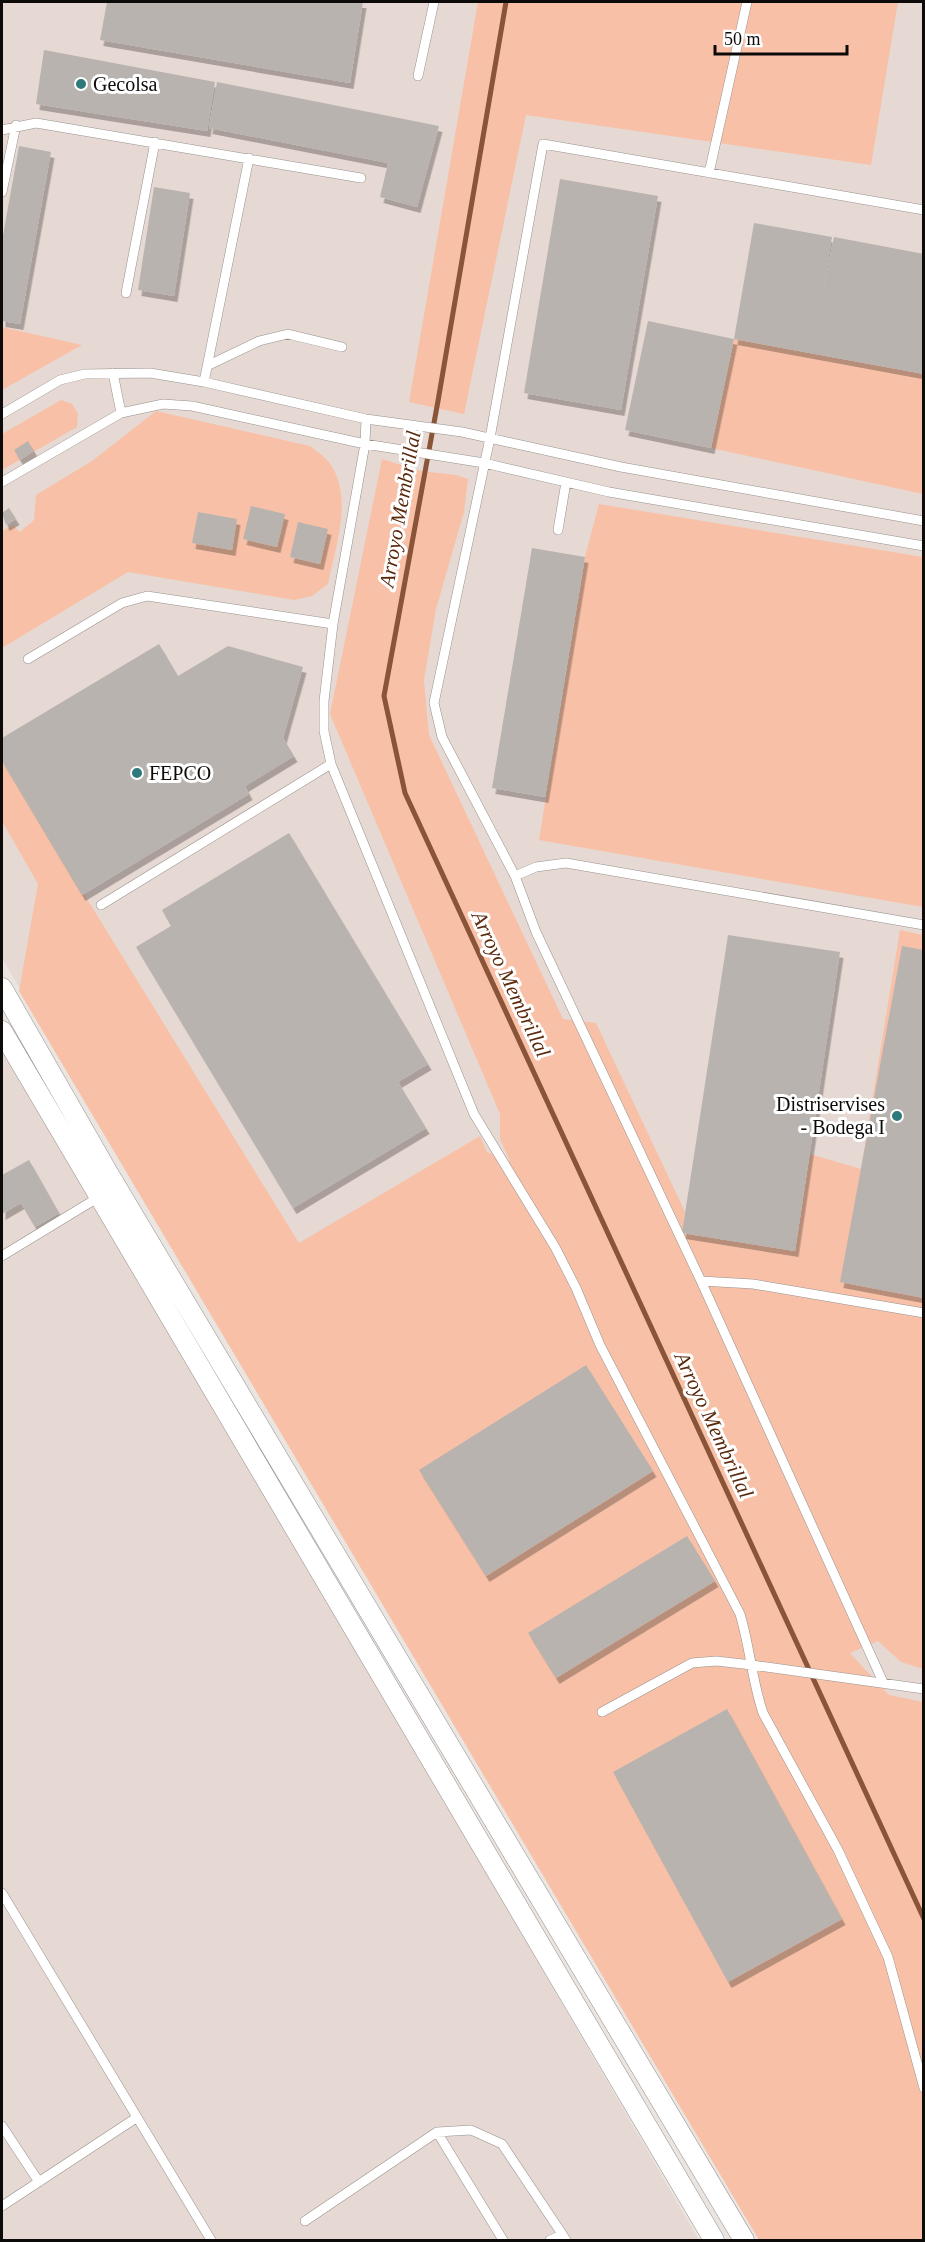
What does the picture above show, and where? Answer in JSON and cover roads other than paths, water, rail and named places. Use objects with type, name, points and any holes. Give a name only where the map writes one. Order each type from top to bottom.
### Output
[{"type":"street","points":[[2,988],[348,1576],[744,2241]]},
{"type":"street","points":[[2,1031],[714,2241]]},
{"type":"street","points":[[330,1588],[348,1576]]},
{"type":"lane","points":[[418,76],[434,2]]},
{"type":"lane","points":[[709,173],[747,2]]},
{"type":"lane","points":[[2,130],[16,125],[36,123],[362,178]]},
{"type":"lane","points":[[2,192],[16,125]]},
{"type":"lane","points":[[126,293],[155,142]]},
{"type":"lane","points":[[883,1682],[701,1281],[536,932],[515,876],[442,737],[434,703],[490,438],[543,144],[924,210]]},
{"type":"lane","points":[[204,382],[249,158]]},
{"type":"lane","points":[[209,365],[259,341],[288,334],[342,347]]},
{"type":"lane","points":[[113,373],[121,413]]},
{"type":"lane","points":[[2,414],[60,380],[85,374],[150,373],[204,382],[366,419],[462,432],[621,467],[924,521]]},
{"type":"lane","points":[[2,482],[121,413],[163,404],[192,406],[365,444],[460,458],[609,492],[924,546]]},
{"type":"lane","points":[[366,419],[365,444],[333,624],[324,711],[324,731],[331,764],[474,1114],[555,1247],[576,1288],[600,1345],[740,1614],[751,1649],[756,1691],[764,1713],[838,1850],[888,1958],[924,2088]]},
{"type":"lane","points":[[558,530],[566,482]]},
{"type":"lane","points":[[28,659],[123,603],[147,596],[333,624]]},
{"type":"lane","points":[[101,905],[331,764]]},
{"type":"lane","points":[[515,876],[536,867],[566,863],[597,866],[924,924]]},
{"type":"lane","points":[[2,1256],[99,1197]]},
{"type":"lane","points":[[701,1281],[753,1284],[924,1313]]},
{"type":"lane","points":[[602,1712],[692,1663],[716,1661],[924,1689]]},
{"type":"lane","points":[[2,1893],[211,2241]]},
{"type":"lane","points":[[2,2206],[136,2118]]},
{"type":"lane","points":[[2,2126],[39,2181]]},
{"type":"lane","points":[[305,2221],[437,2132],[471,2130],[502,2144],[564,2238],[550,2241]]},
{"type":"lane","points":[[437,2132],[503,2241]]},
{"type":"waterway","name":"Arroyo Membrillal","points":[[506,2],[438,401],[384,696],[405,793],[924,1919]]},
{"type":"place","name":"Gecolsa","points":[[81,84]]},
{"type":"place","name":"FEPCO","points":[[137,773]]},
{"type":"place","name":"Distriservises - Bodega I","points":[[897,1116]]}]
